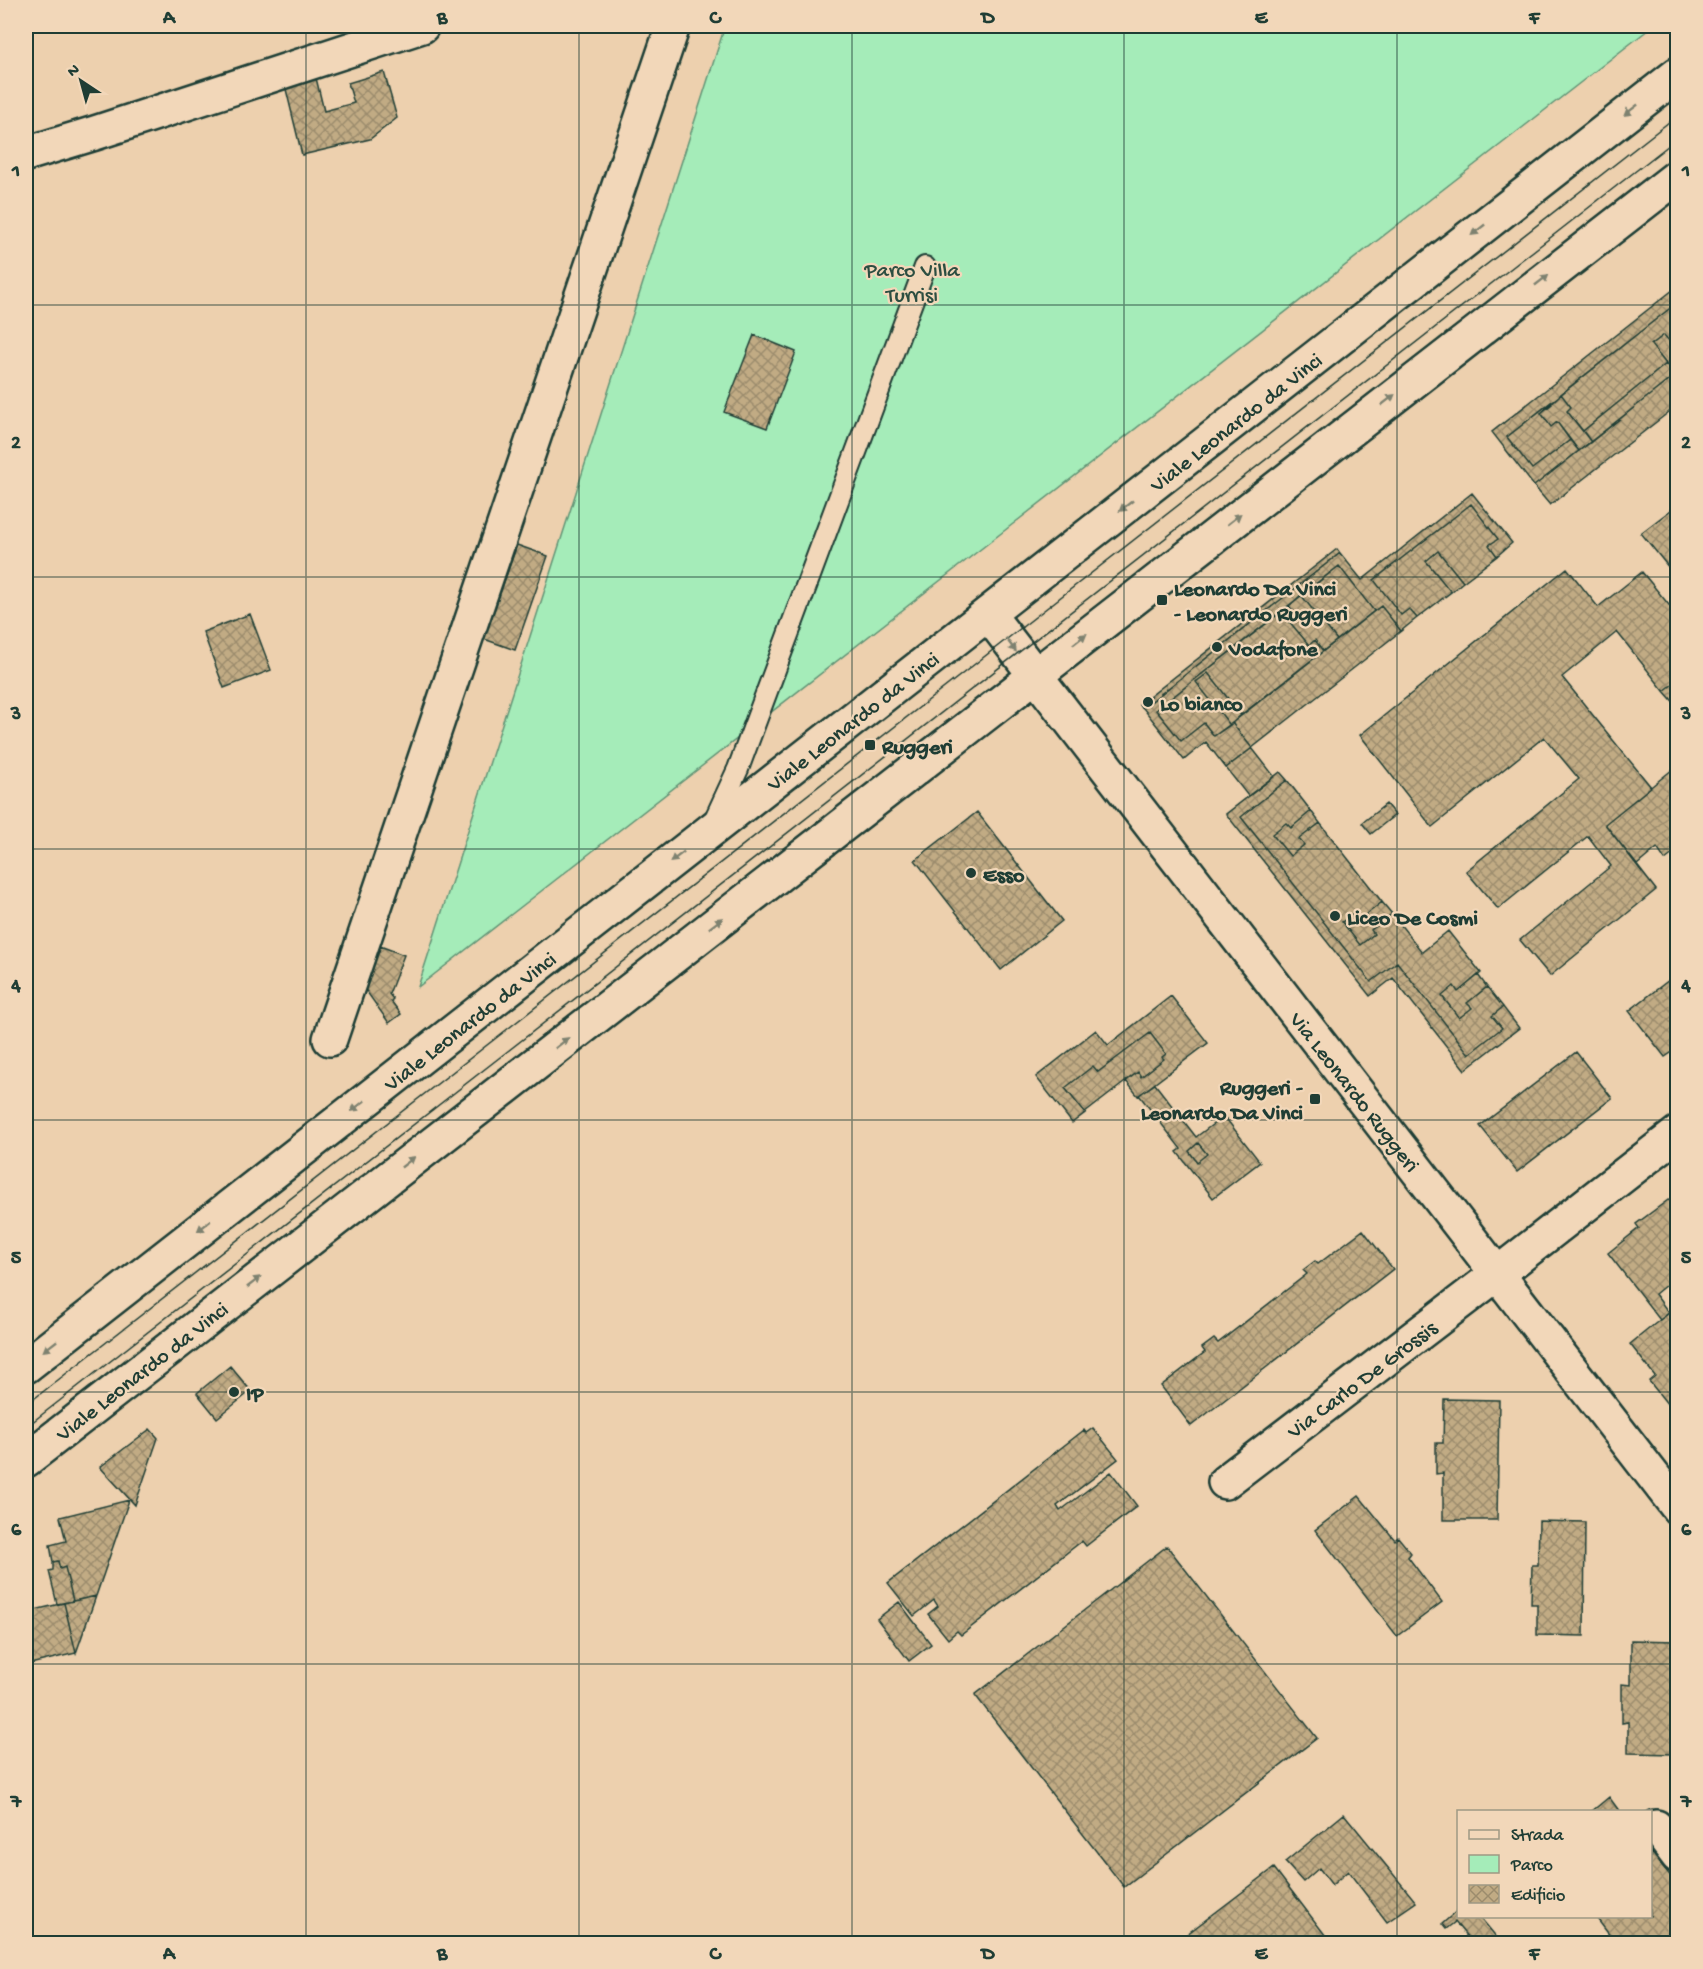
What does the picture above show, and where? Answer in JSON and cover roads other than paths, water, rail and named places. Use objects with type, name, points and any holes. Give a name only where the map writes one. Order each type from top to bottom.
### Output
[{"type":"street","points":[[26,154],[422,26]]},
{"type":"street","points":[[330,1038],[673,26]]},
{"type":"street","name":"Viale Leonardo da Vinci","points":[[26,1366],[1677,74]]},
{"type":"street","name":"Viale Leonardo da Vinci","points":[[26,1460],[1677,176]]},
{"type":"street","name":"Via Leonardo Ruggeri","points":[[988,614],[1677,1508]]},
{"type":"street","name":"Via Carlo De Grossis","points":[[1225,1482],[1677,1133]]},
{"type":"street","points":[[1656,1827],[1677,1856]]},
{"type":"lane","points":[[708,833],[738,769],[925,267]]},
{"type":"tram line","points":[[26,1405],[1678,115]]},
{"type":"tram line","points":[[26,1427],[1678,138]]},
{"type":"place","name":"Leonardo Da Vinci - Leonardo Ruggeri","points":[[1162,600]]},
{"type":"place","name":"Vodafone","points":[[1217,647]]},
{"type":"place","name":"Lo bianco","points":[[1148,702]]},
{"type":"place","name":"Ruggeri","points":[[870,745]]},
{"type":"place","name":"Esso","points":[[971,873]]},
{"type":"place","name":"Liceo De Cosmi","points":[[1335,916]]},
{"type":"place","name":"Ruggeri - Leonardo Da Vinci","points":[[1315,1099]]},
{"type":"place","name":"IP","points":[[234,1392]]},
{"type":"park label","name":"Parco Villa Turrisi","points":[[912,280]]}]
